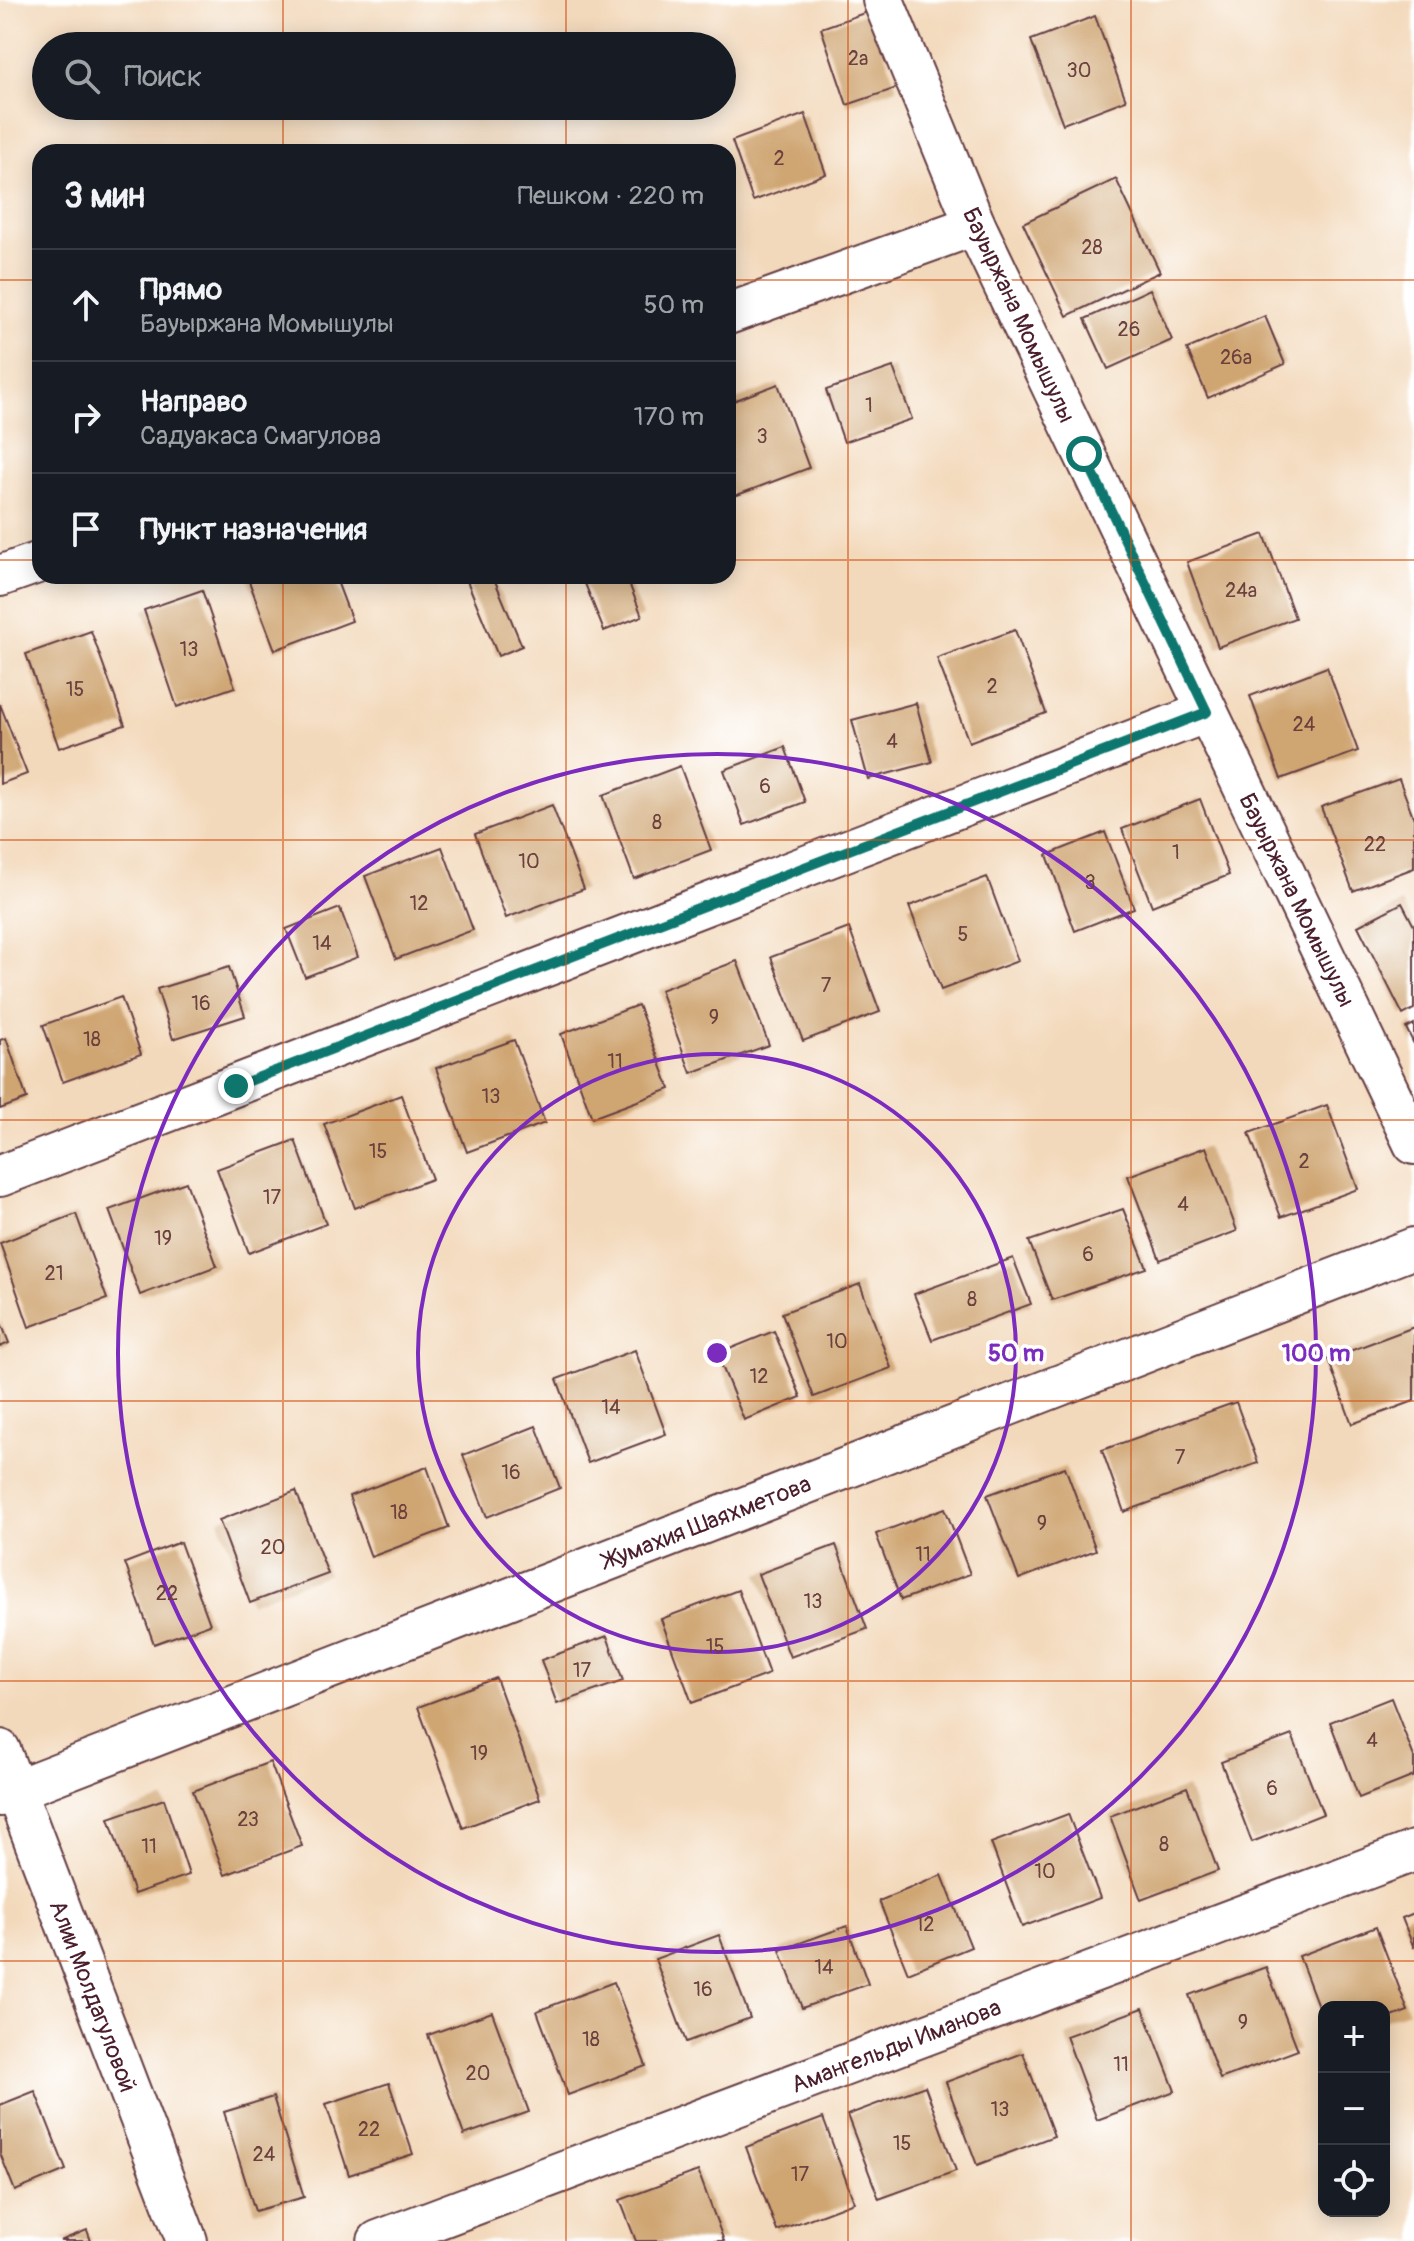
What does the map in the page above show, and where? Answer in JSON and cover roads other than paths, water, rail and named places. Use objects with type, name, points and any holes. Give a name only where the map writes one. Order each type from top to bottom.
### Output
[{"type":"street","name":"Бауыржана Момышулы","points":[[883,0],[975,225],[1414,1144]]},
{"type":"street","points":[[736,311],[975,225]]},
{"type":"street","points":[[0,576],[32,565]]},
{"type":"street","points":[[0,1176],[1207,712]]},
{"type":"street","name":"Жумахия Шаяхметова","points":[[8,1793],[1414,1248]]},
{"type":"street","name":"Алии Молдагуловой","points":[[0,1750],[8,1793],[187,2241]]},
{"type":"street","name":"Амангельды Иманова","points":[[378,2241],[1414,1851]]}]
